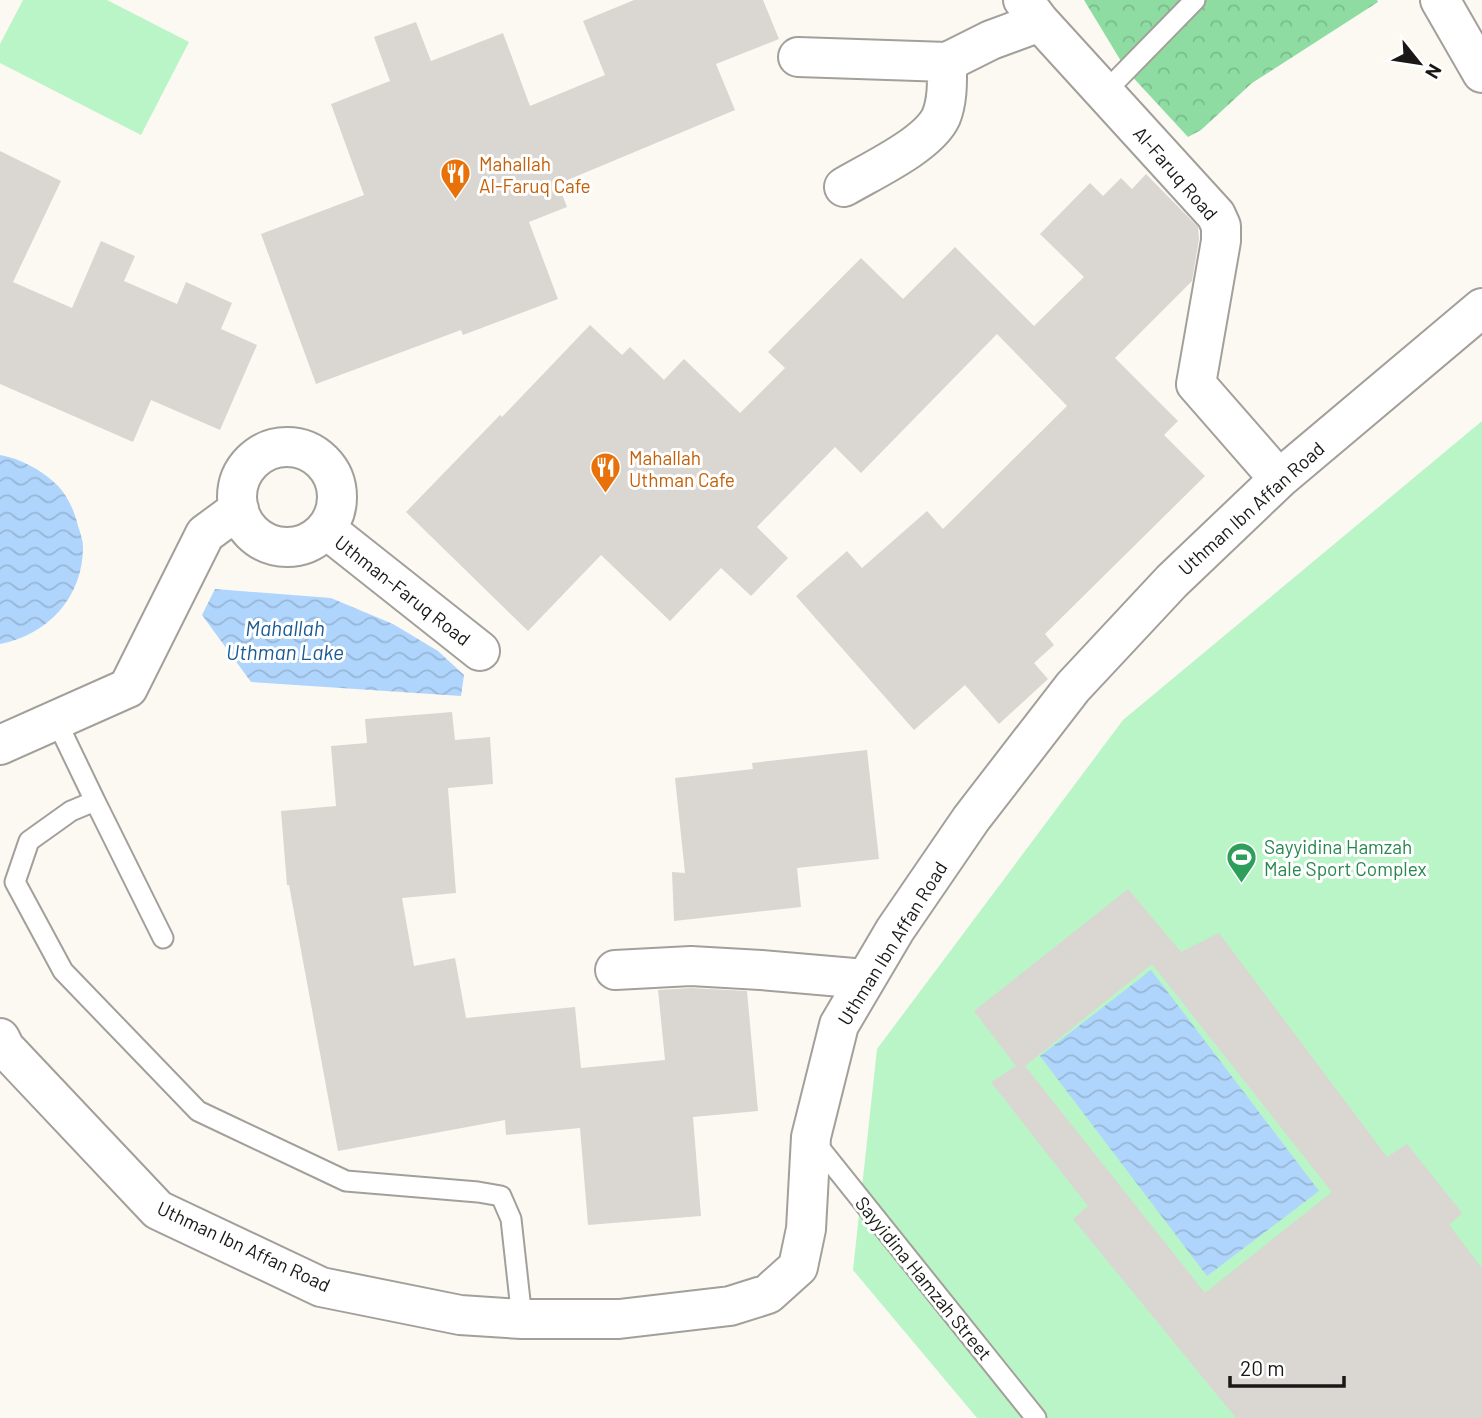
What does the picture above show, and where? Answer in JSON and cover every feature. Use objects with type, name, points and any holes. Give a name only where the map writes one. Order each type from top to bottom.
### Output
[{"type":"street","points":[[1440,0],[1482,73]]},
{"type":"street","name":"Al-Faruq Road","points":[[1031,11],[1216,215],[1222,226],[1196,384],[1279,479]]},
{"type":"street","points":[[797,57],[947,62],[991,40],[1031,11]]},
{"type":"street","points":[[845,187],[915,145],[931,131],[940,117],[946,99],[947,62]]},
{"type":"street","name":"Uthman Ibn Affan Road","points":[[0,1038],[5,1048],[158,1210],[321,1287],[460,1315],[522,1319],[619,1319],[730,1306],[768,1294],[798,1267],[806,1229],[811,1137],[839,1025],[895,930],[971,818],[1073,687],[1172,581],[1279,479],[1482,307]]},
{"type":"street","points":[[294,447],[311,451],[332,472],[337,489],[335,513],[326,528],[307,544],[289,547],[270,544],[254,535],[244,522],[239,509],[237,499],[240,482],[249,464],[263,453],[277,448],[294,447]]},
{"type":"street","points":[[0,745],[128,688],[205,534],[239,509]]},
{"type":"street","name":"Uthman-Faruq Road","points":[[326,528],[480,651]]},
{"type":"street","points":[[615,970],[691,967],[865,979]]},
{"type":"lane","points":[[1105,92],[1195,0]]},
{"type":"lane","points":[[56,720],[163,938]]},
{"type":"lane","points":[[95,801],[71,811],[29,841],[15,882],[63,971],[198,1111],[346,1181],[501,1196],[511,1219],[522,1319]]},
{"type":"lane","name":"Sayyidina Hamzah Street","points":[[811,1137],[1036,1418]]},
{"type":"green space","points":[[23,0],[107,0],[189,42],[141,135],[0,63],[0,44]]},
{"type":"green space","points":[[1084,0],[1378,2],[1252,83],[1201,130],[1188,137],[1127,71]]},
{"type":"green space","name":"Sayyidina Hamzah Male Sport Complex","points":[[1482,421],[1482,1418],[977,1418],[853,1270],[877,1049],[1123,720]]},
{"type":"water","points":[[0,455],[30,465],[60,488],[73,509],[83,547],[77,582],[60,611],[33,632],[0,644]]},
{"type":"water","name":"Mahallah Uthman Lake","points":[[215,589],[331,598],[393,624],[438,651],[464,675],[461,696],[251,682],[202,615]]},
{"type":"water","points":[[1151,970],[1319,1191],[1207,1276],[1040,1056]]},
{"type":"building","name":"Mahallah Al-Faruq Cafe","points":[[634,0],[763,0],[779,39],[716,64],[735,110],[558,184],[567,207],[529,222],[558,299],[463,335],[461,330],[316,384],[261,234],[364,195],[331,104],[390,81],[374,37],[416,22],[431,61],[503,33],[530,106],[605,75],[583,21]]},
{"type":"building","points":[[0,151],[61,181],[13,282],[72,308],[101,241],[135,256],[124,281],[177,304],[186,282],[232,303],[221,329],[257,345],[220,430],[151,400],[133,442],[0,384]]},
{"type":"building","points":[[1146,174],[1198,227],[1199,239],[1192,281],[1115,358],[1178,421],[1164,435],[1205,476],[1045,634],[1054,645],[1034,663],[1048,679],[999,724],[965,685],[914,730],[796,596],[847,551],[862,568],[927,511],[943,529],[1067,406],[997,334],[861,473],[835,447],[757,527],[788,558],[751,596],[721,568],[670,621],[601,555],[528,631],[406,512],[590,325],[622,355],[630,347],[664,380],[684,359],[740,413],[785,368],[768,352],[861,258],[903,299],[955,247],[1034,326],[1084,277],[1040,234],[1090,183],[1103,196],[1121,178],[1132,189]]},
{"type":"building","points":[[452,712],[455,740],[490,737],[493,784],[448,788],[456,893],[402,898],[414,966],[455,958],[466,1018],[575,1007],[581,1068],[665,1060],[658,990],[691,988],[747,991],[758,1111],[693,1117],[701,1216],[588,1225],[580,1128],[506,1135],[505,1120],[338,1151],[287,885],[281,811],[336,806],[331,746],[367,743],[365,719]]},
{"type":"building","points":[[867,750],[879,859],[797,868],[801,907],[674,921],[672,872],[685,873],[675,778],[753,769],[752,763]]},
{"type":"building","points":[[1128,889],[1181,952],[1219,933],[1387,1157],[1407,1144],[1462,1213],[1449,1225],[1482,1268],[1482,1418],[1236,1418],[1073,1219],[1088,1206],[991,1082],[1016,1066],[974,1011]],"holes":[[[1152,964],[1332,1192],[1205,1293],[1025,1066]]]},
{"type":"place","name":"Mahallah Al-Faruq Cafe","points":[[456,201]]},
{"type":"place","name":"Mahallah Uthman Cafe","points":[[606,495]]},
{"type":"place","name":"Sayyidina Hamzah Male Sport Complex","points":[[1241,884]]}]
